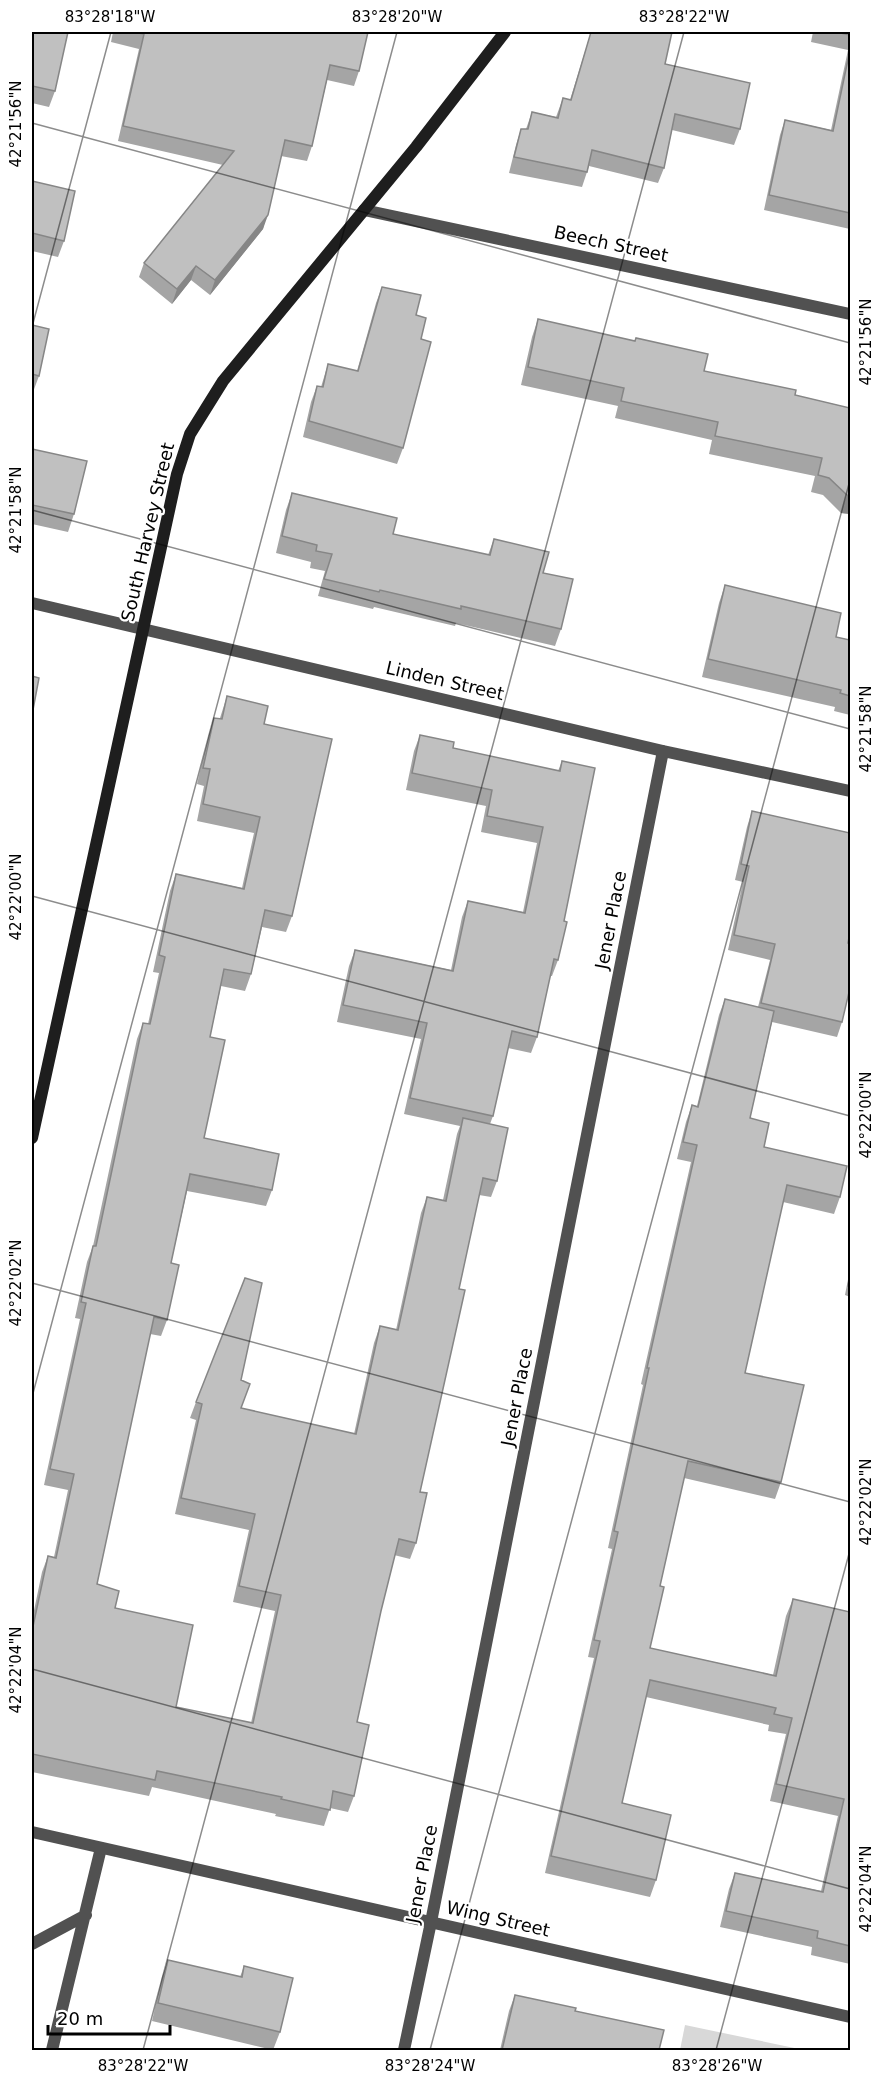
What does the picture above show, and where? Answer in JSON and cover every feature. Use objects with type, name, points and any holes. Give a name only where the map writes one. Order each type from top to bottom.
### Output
[{"type":"street","name":"South Harvey Street","points":[[32,1138],[177,474],[190,434],[222,381],[416,147],[505,32]]},
{"type":"street","name":"Beech Street","points":[[364,210],[850,314]]},
{"type":"street","name":"Linden Street","points":[[32,603],[663,751],[850,791]]},
{"type":"street","name":"Jener Place","points":[[404,2050],[663,751]]},
{"type":"street","name":"Wing Street","points":[[32,1832],[850,2017]]},
{"type":"street","points":[[52,2050],[101,1848]]},
{"type":"street","points":[[32,1944],[86,1915]]},
{"type":"shaded area","points":[[685,2025],[804,2050],[680,2050]]},
{"type":"building","points":[[32,32],[68,32],[55,91],[32,86]]},
{"type":"building","points":[[133,32],[368,32],[359,71],[330,65],[312,146],[285,140],[268,215],[215,280],[196,266],[177,289],[144,263],[234,151],[123,126],[144,34]]},
{"type":"building","points":[[591,32],[672,32],[665,64],[750,83],[740,129],[675,114],[664,168],[592,150],[587,172],[514,157],[521,129],[528,129],[532,112],[558,118],[563,98],[571,100]]},
{"type":"building","points":[[850,50],[850,213],[769,195],[785,120],[833,131]]},
{"type":"building","points":[[32,181],[75,191],[64,241],[32,233]]},
{"type":"building","points":[[382,287],[421,295],[416,315],[426,318],[421,339],[431,342],[403,448],[309,421],[317,386],[323,387],[328,364],[358,371]]},
{"type":"building","points":[[538,319],[635,341],[636,338],[708,354],[704,371],[796,390],[795,395],[850,408],[850,496],[829,478],[818,475],[822,458],[715,436],[718,422],[621,401],[624,388],[528,367]]},
{"type":"building","points":[[32,325],[49,329],[39,376],[32,374]]},
{"type":"building","points":[[32,449],[87,461],[74,514],[32,505]]},
{"type":"building","points":[[292,493],[397,518],[393,534],[490,555],[494,539],[549,552],[543,573],[573,579],[561,629],[461,606],[461,609],[324,579],[332,554],[316,551],[317,545],[282,536]]},
{"type":"building","points":[[725,585],[841,613],[836,637],[850,640],[850,696],[840,693],[841,690],[708,659]]},
{"type":"building","points":[[32,676],[39,678],[32,715]]},
{"type":"building","points":[[227,696],[268,706],[264,724],[332,739],[292,916],[265,910],[251,974],[224,969],[210,1037],[225,1040],[204,1138],[279,1154],[272,1190],[190,1174],[171,1263],[179,1265],[167,1320],[154,1317],[97,1584],[119,1591],[115,1608],[193,1625],[176,1707],[253,1723],[281,1595],[239,1586],[255,1514],[181,1498],[202,1404],[196,1402],[245,1278],[262,1283],[241,1380],[250,1384],[241,1408],[356,1434],[380,1326],[398,1330],[427,1197],[446,1201],[463,1118],[508,1128],[497,1181],[483,1178],[459,1289],[465,1290],[420,1492],[427,1493],[416,1543],[399,1539],[381,1611],[357,1722],[369,1725],[354,1796],[333,1791],[330,1810],[281,1799],[282,1797],[157,1771],[155,1780],[32,1754],[32,1631],[48,1556],[56,1558],[74,1474],[50,1469],[86,1303],[81,1302],[93,1246],[96,1246],[143,1023],[150,1024],[165,957],[159,955],[176,874],[244,889],[260,817],[203,804],[210,769],[203,768],[214,718],[222,719]]},
{"type":"building","points":[[420,735],[454,742],[453,748],[560,771],[562,761],[595,768],[564,921],[567,922],[558,960],[554,959],[537,1037],[512,1031],[493,1116],[410,1098],[427,1023],[343,1005],[355,950],[453,971],[468,901],[525,913],[543,827],[487,816],[492,790],[412,773]]},
{"type":"building","points":[[752,811],[850,833],[848,943],[850,944],[850,988],[842,1022],[761,1003],[775,944],[734,935],[749,866],[741,864]]},
{"type":"building","points":[[725,999],[774,1011],[750,1118],[769,1123],[764,1147],[847,1166],[840,1197],[787,1185],[745,1373],[804,1385],[781,1482],[688,1461],[660,1586],[664,1587],[650,1648],[776,1676],[793,1599],[850,1612],[850,1946],[817,1938],[818,1931],[726,1911],[735,1873],[823,1892],[844,1799],[776,1784],[792,1718],[774,1714],[776,1708],[650,1680],[622,1803],[671,1815],[656,1880],[551,1856],[600,1641],[594,1640],[618,1532],[614,1531],[649,1368],[647,1368],[697,1145],[683,1142],[692,1105],[698,1107]]},
{"type":"building","points":[[168,1960],[242,1977],[244,1966],[293,1978],[280,2032],[158,2003]]},
{"type":"building","points":[[515,1995],[576,2008],[575,2011],[664,2030],[659,2050],[502,2050]]}]
